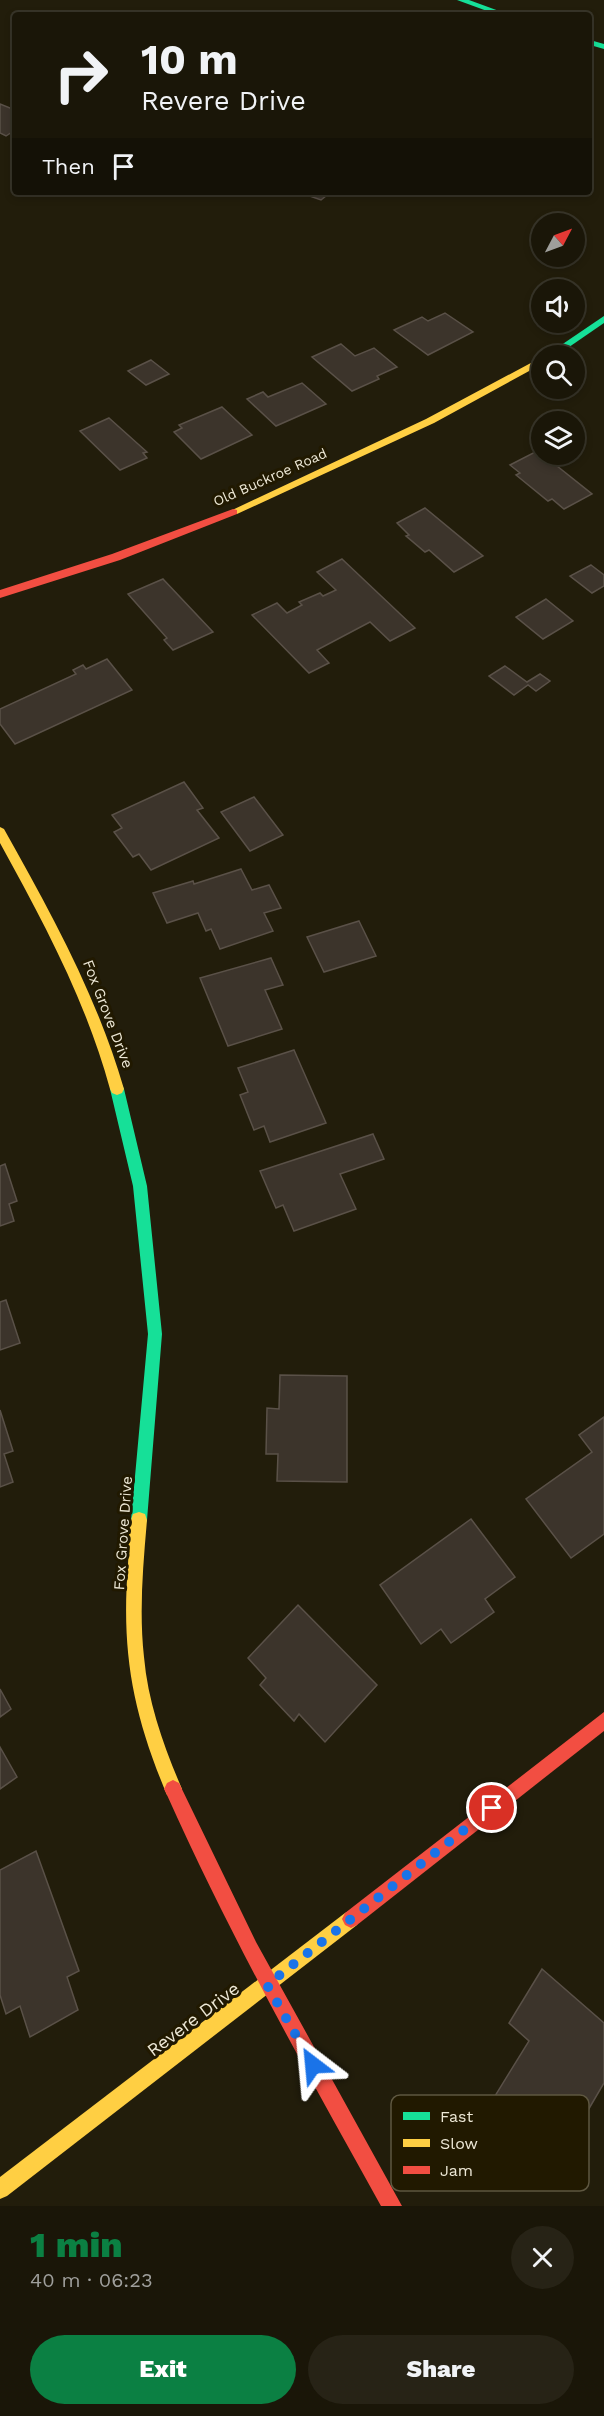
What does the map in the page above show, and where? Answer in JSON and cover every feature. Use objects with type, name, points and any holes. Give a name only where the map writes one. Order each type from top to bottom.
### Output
[{"type":"street","points":[[461,0],[497,12]]},
{"type":"street","points":[[565,345],[604,319]]},
{"type":"street","name":"Old Buckroe Road","points":[[0,594],[116,557],[225,516],[430,421],[531,366]]},
{"type":"street","name":"Fox Grove Drive","points":[[0,832],[24,873],[77,976],[112,1067],[140,1186],[155,1334],[136,1570],[134,1640],[143,1698],[159,1758],[194,1837],[267,1985],[392,2206]]},
{"type":"street","name":"Revere Drive","points":[[0,2188],[267,1985],[604,1719]]},
{"type":"building","points":[[0,104],[12,109],[12,132],[6,136],[0,133]]},
{"type":"building","points":[[307,195],[327,195],[321,200]]},
{"type":"building","points":[[445,313],[473,332],[428,355],[394,330],[422,317],[428,321]]},
{"type":"building","points":[[341,344],[355,356],[374,348],[397,367],[377,376],[379,379],[352,391],[312,357]]},
{"type":"building","points":[[151,360],[169,374],[146,385],[128,371]]},
{"type":"building","points":[[302,383],[326,404],[276,426],[247,399],[263,392],[268,397]]},
{"type":"building","points":[[222,407],[252,435],[201,459],[174,432],[182,428],[179,425]]},
{"type":"building","points":[[109,418],[147,452],[143,453],[147,458],[120,470],[80,431]]},
{"type":"building","points":[[531,454],[531,465],[556,465],[592,494],[564,509],[552,499],[548,501],[516,475],[520,473],[510,465]]},
{"type":"building","points":[[425,508],[483,556],[454,572],[429,550],[425,552],[406,536],[409,535],[397,523]]},
{"type":"building","points":[[342,559],[415,628],[390,641],[370,622],[317,650],[329,663],[309,673],[252,615],[277,603],[287,613],[302,605],[299,602],[320,593],[323,596],[336,590],[317,572]]},
{"type":"building","points":[[591,565],[604,575],[604,586],[592,593],[570,576]]},
{"type":"building","points":[[163,579],[213,632],[173,650],[164,640],[167,638],[128,594]]},
{"type":"building","points":[[546,599],[573,621],[543,639],[516,617]]},
{"type":"building","points":[[107,659],[132,690],[15,744],[0,724],[0,709],[76,674],[73,670],[83,665],[86,669]]},
{"type":"building","points":[[505,666],[527,682],[540,674],[550,681],[536,691],[528,685],[514,695],[489,676]]},
{"type":"building","points":[[184,782],[203,808],[197,810],[219,838],[151,870],[139,854],[133,857],[114,832],[122,828],[112,815]]},
{"type":"building","points":[[254,797],[283,835],[250,851],[221,812]]},
{"type":"building","points":[[241,869],[252,890],[269,885],[281,908],[264,913],[273,931],[220,949],[211,929],[206,931],[198,913],[167,923],[153,893],[193,881],[194,884]]},
{"type":"building","points":[[359,921],[376,956],[324,972],[307,937]]},
{"type":"building","points":[[271,958],[283,985],[265,990],[282,1029],[228,1046],[200,978]]},
{"type":"building","points":[[294,1050],[326,1123],[270,1142],[264,1126],[254,1130],[240,1095],[248,1092],[238,1068]]},
{"type":"building","points":[[373,1134],[384,1159],[340,1174],[356,1209],[294,1231],[283,1205],[276,1208],[260,1171]]},
{"type":"building","points":[[5,1164],[17,1201],[9,1204],[14,1221],[0,1226],[0,1166]]},
{"type":"building","points":[[6,1300],[20,1343],[0,1350],[0,1302]]},
{"type":"building","points":[[280,1375],[347,1376],[347,1482],[277,1481],[278,1454],[266,1454],[267,1408],[279,1409]]},
{"type":"building","points":[[0,1410],[13,1451],[4,1454],[13,1482],[0,1487]]},
{"type":"building","points":[[604,1417],[604,1534],[571,1558],[526,1499],[592,1452],[579,1435]]},
{"type":"building","points":[[471,1519],[515,1577],[485,1599],[494,1612],[451,1643],[441,1629],[421,1644],[380,1585]]},
{"type":"building","points":[[298,1605],[377,1685],[325,1742],[299,1714],[294,1721],[260,1685],[266,1678],[248,1658]]},
{"type":"building","points":[[0,1689],[11,1709],[0,1717]]},
{"type":"building","points":[[0,1747],[17,1777],[0,1789]]},
{"type":"building","points":[[36,1851],[79,1971],[67,1977],[78,2010],[30,2037],[20,2006],[6,2014],[0,1995],[0,1870]]},
{"type":"building","points":[[542,1969],[604,2023],[604,2083],[589,2109],[589,2095],[496,2095],[529,2041],[509,2023]]},
{"type":"traffic: fast","points":[[461,0],[497,12]]},
{"type":"traffic: fast","points":[[592,43],[604,47]]},
{"type":"traffic: fast","points":[[565,345],[604,319]]},
{"type":"traffic: fast","points":[[117,1089],[140,1186],[155,1334],[139,1520]]},
{"type":"traffic: slow","points":[[233,512],[430,421],[531,366]]},
{"type":"traffic: slow","points":[[0,832],[51,925],[82,989],[108,1055],[117,1089]]},
{"type":"traffic: slow","points":[[139,1520],[134,1609],[135,1658],[147,1716],[173,1789]]},
{"type":"traffic: slow","points":[[0,2189],[351,1919]]},
{"type":"traffic: jam","points":[[0,594],[116,557],[233,512]]},
{"type":"traffic: jam","points":[[351,1919],[604,1720]]},
{"type":"traffic: jam","points":[[173,1789],[250,1949],[392,2206]]},
{"type":"route","points":[[313,2065],[267,1985],[492,1808]]}]
